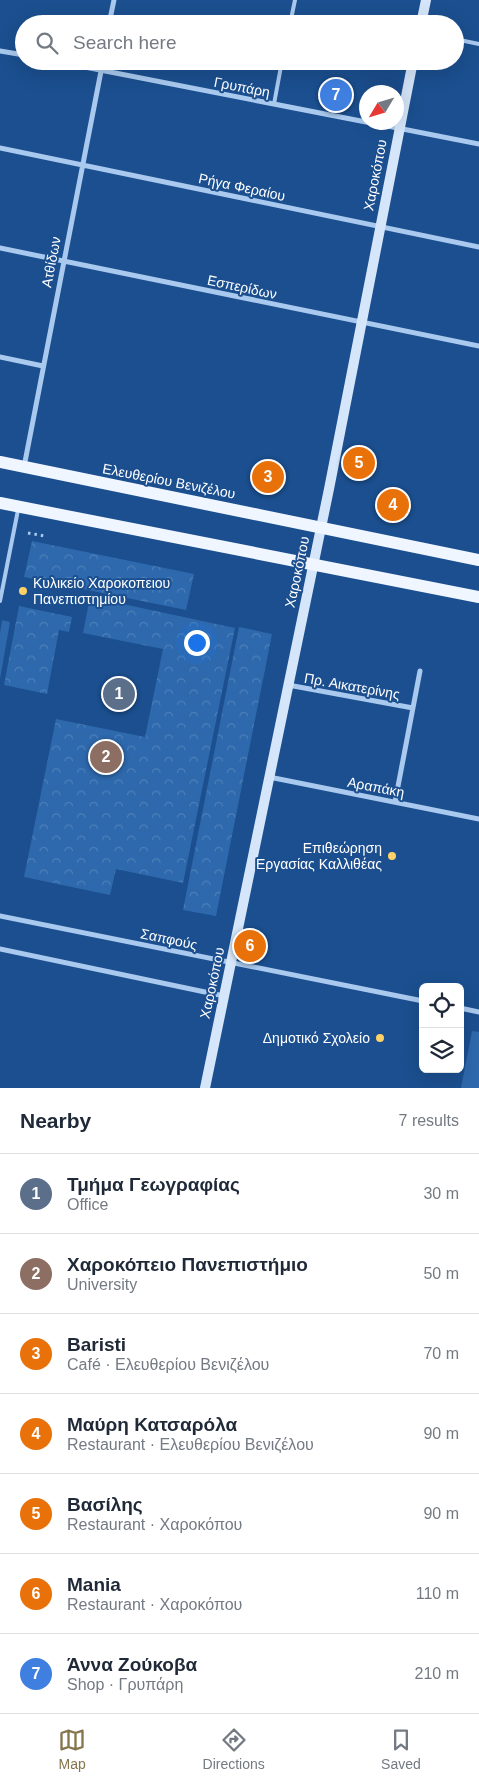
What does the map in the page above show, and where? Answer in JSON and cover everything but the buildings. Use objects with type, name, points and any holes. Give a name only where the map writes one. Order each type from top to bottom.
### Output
[{"type":"main road","name":"Ελευθερίου Βενιζέλου","points":[[0,462],[479,560]]},
{"type":"main road","points":[[0,503],[479,597]]},
{"type":"street","points":[[112,15],[114,0]]},
{"type":"street","points":[[423,15],[426,0]]},
{"type":"street","points":[[0,51],[15,54]]},
{"type":"street","name":"Γρυπάρη","points":[[101,70],[359,120]]},
{"type":"street","name":"Ατθίδων","points":[[24,467],[101,70]]},
{"type":"street","name":"Χαροκόπου","points":[[404,105],[411,70]]},
{"type":"street","name":"Χαροκόπου","points":[[205,1088],[313,563],[399,130]]},
{"type":"street","name":"Γρυπάρη","points":[[404,130],[479,144]]},
{"type":"street","name":"Ρήγα Φεραίου","points":[[0,148],[479,247]]},
{"type":"street","name":"Εσπερίδων","points":[[0,248],[479,346]]},
{"type":"street","points":[[0,357],[43,366]]},
{"type":"street","name":"Πρ. Αικατερίνης","points":[[395,802],[420,671]]},
{"type":"street","name":"Πρ. Αικατερίνης","points":[[288,685],[413,708]]},
{"type":"street","name":"Αραπάκη","points":[[269,777],[479,819]]},
{"type":"street","name":"Σαπφούς","points":[[0,916],[419,1000]]},
{"type":"street","points":[[0,949],[224,996]]},
{"type":"street","points":[[464,1009],[479,1012]]},
{"type":"lane","points":[[292,15],[295,0]]},
{"type":"lane","points":[[464,41],[479,44]]},
{"type":"lane","points":[[274,104],[280,70]]},
{"type":"lane","points":[[0,601],[18,507]]},
{"type":"path","points":[[28,533],[45,536]]},
{"type":"green space","points":[[32,541],[194,574],[186,610],[24,577]]},
{"type":"green space","points":[[90,597],[235,628],[183,883],[116,869],[110,895],[24,877],[56,719],[145,737],[163,649],[83,633]]},
{"type":"green space","points":[[19,606],[72,617],[69,632],[59,630],[47,694],[4,685]]},
{"type":"green space","points":[[2,620],[10,622],[0,679],[0,633]]},
{"type":"green space","points":[[239,627],[272,634],[216,916],[183,910]]},
{"type":"green space","points":[[472,1031],[479,1032],[479,1088],[461,1088]]},
{"type":"place","name":"Άννα Ζούκοβα","points":[[336,95]]},
{"type":"place","name":"Βασίλης","points":[[359,463]]},
{"type":"place","name":"Baristi","points":[[268,477]]},
{"type":"place","name":"Μαύρη Κατσαρόλα","points":[[393,505]]},
{"type":"place","name":"Κυλικείο Χαροκοπειου Πανεπιστημίου","points":[[23,591]]},
{"type":"place","name":"Τμήμα Γεωγραφίας","points":[[119,694]]},
{"type":"place","name":"Χαροκόπειο Πανεπιστήμιο","points":[[106,757]]},
{"type":"place","name":"Επιθεώρηση Εργασίας Καλλιθέας","points":[[392,856]]},
{"type":"place","name":"Mania","points":[[250,946]]},
{"type":"place","name":"Δημοτικό Σχολείο","points":[[380,1038]]}]
